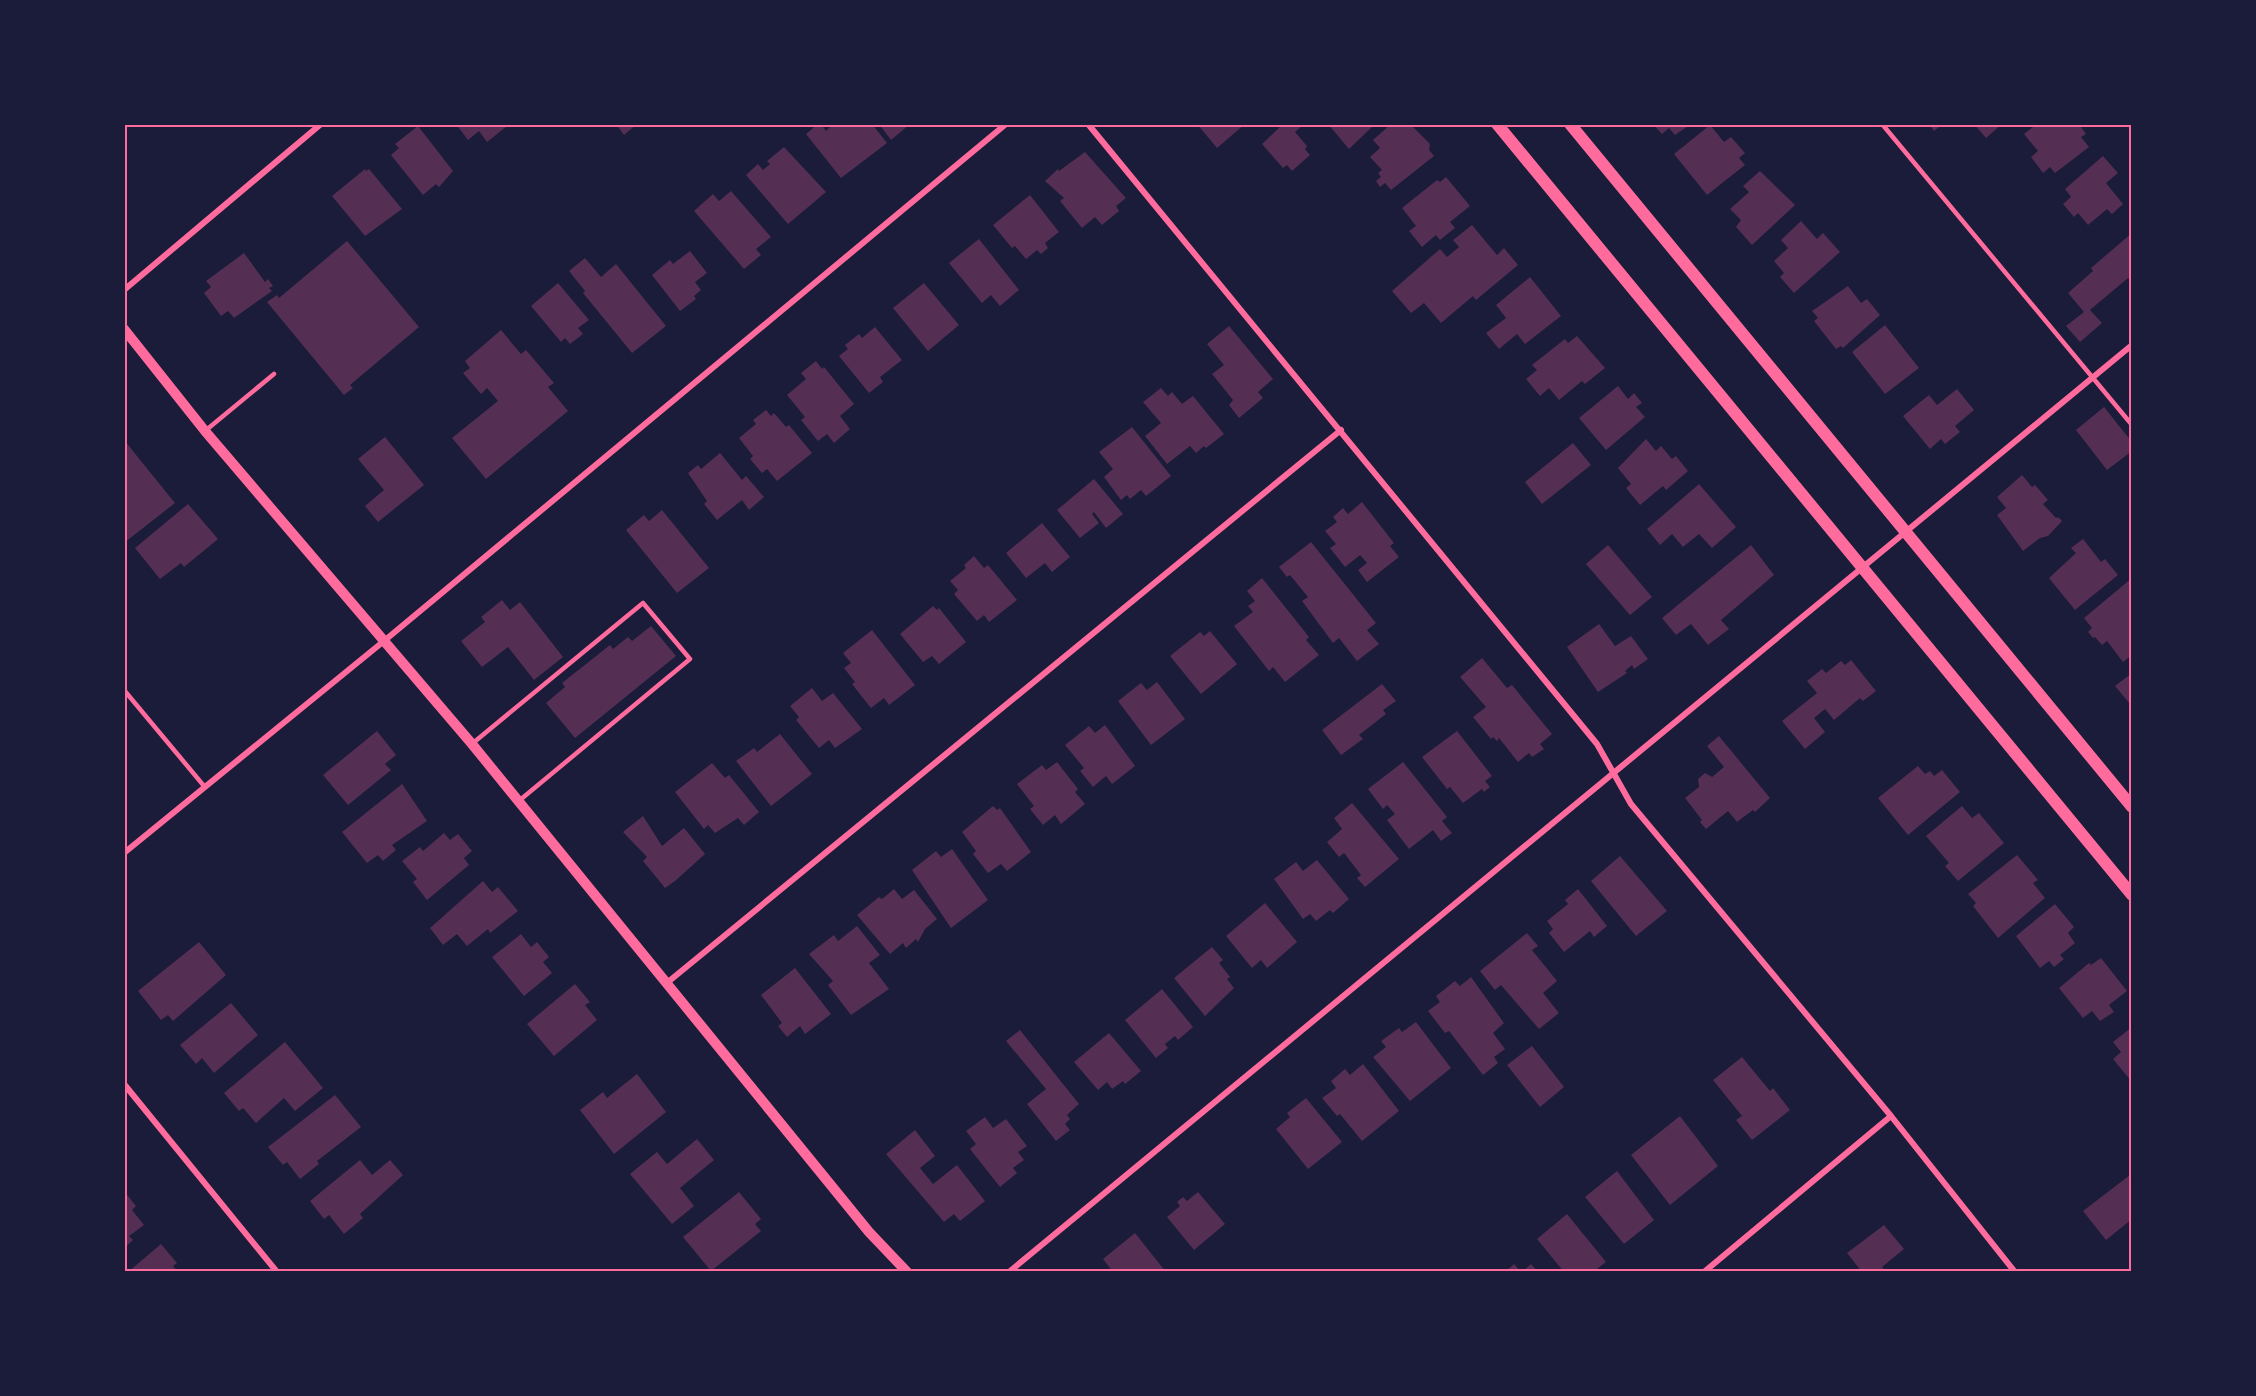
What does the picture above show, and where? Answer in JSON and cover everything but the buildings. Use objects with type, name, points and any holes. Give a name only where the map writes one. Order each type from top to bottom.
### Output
[{"type":"main road","points":[[1497,124],[1759,445],[1863,567],[2132,895]]},
{"type":"main road","points":[[1570,124],[2132,807]]},
{"type":"street","points":[[124,290],[321,124]]},
{"type":"street","points":[[124,853],[384,641],[1006,124]]},
{"type":"street","points":[[1088,124],[1597,744],[1631,804],[1891,1116],[2015,1272]]},
{"type":"street","points":[[124,329],[205,431],[472,744],[668,982],[869,1232],[907,1272]]},
{"type":"street","points":[[1009,1272],[2132,345]]},
{"type":"street","points":[[668,982],[1341,430]]},
{"type":"street","points":[[124,1084],[278,1272]]},
{"type":"street","points":[[1704,1272],[1891,1116]]},
{"type":"lane","points":[[1882,124],[2132,425]]},
{"type":"lane","points":[[205,431],[274,374]]},
{"type":"lane","points":[[472,744],[643,603],[690,659],[518,802]]},
{"type":"lane","points":[[124,690],[204,786]]}]
